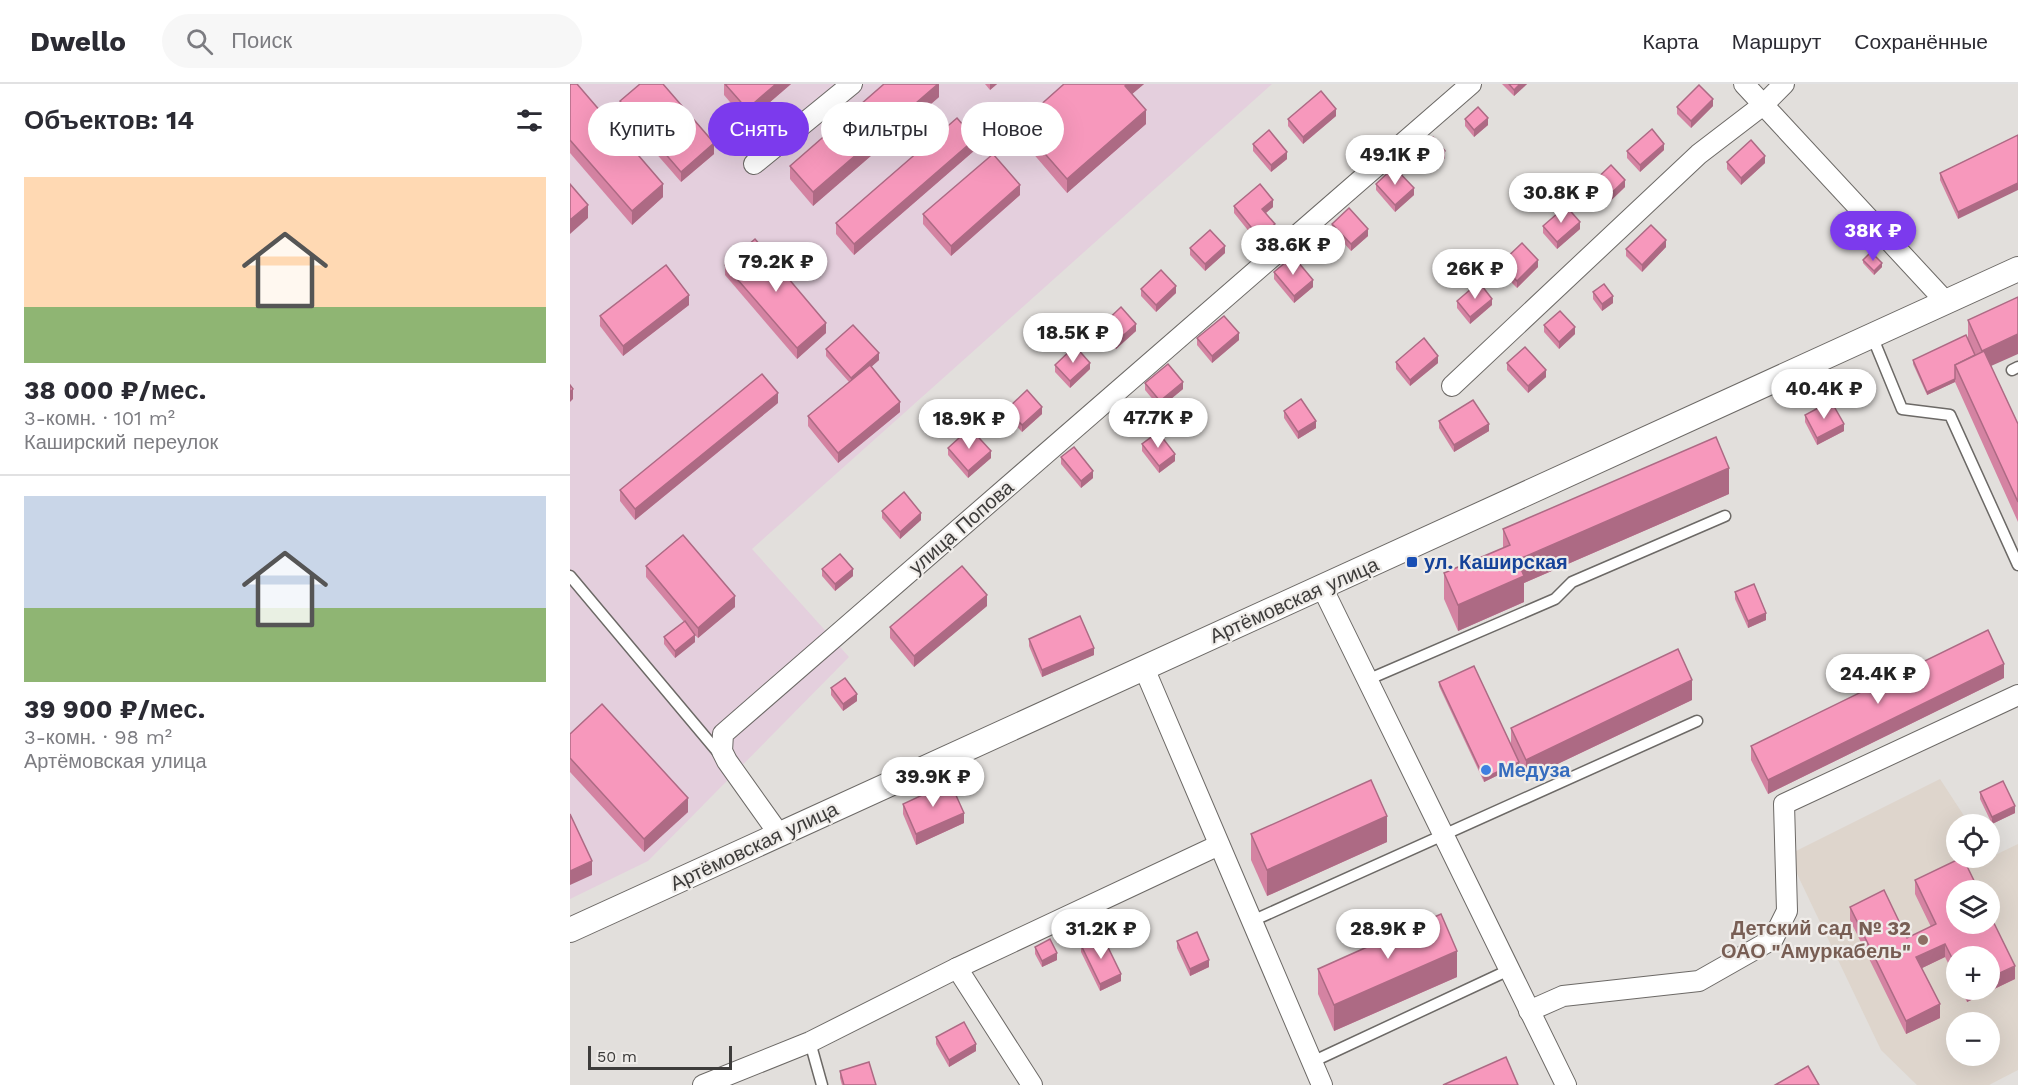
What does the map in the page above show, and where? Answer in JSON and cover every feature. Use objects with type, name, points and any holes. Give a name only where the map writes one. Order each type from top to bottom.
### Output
[{"type":"street","points":[[754,164],[852,84]]},
{"type":"street","name":"улица Попова","points":[[739,778],[722,751],[723,734],[1471,84]]},
{"type":"street","points":[[1744,84],[1946,302]]},
{"type":"street","points":[[1452,386],[1699,154],[1763,105],[1784,84]]},
{"type":"street","name":"Артёмовская улица","points":[[570,930],[2018,269]]},
{"type":"street","points":[[1322,587],[1566,1085]]},
{"type":"street","points":[[1143,668],[1322,1085]]},
{"type":"street","points":[[1529,1011],[1563,996],[1699,981],[1773,939],[1787,910],[1784,804],[2018,695]]},
{"type":"street","points":[[739,778],[779,834]]},
{"type":"street","points":[[703,1085],[810,1042],[957,968],[1219,845]]},
{"type":"street","points":[[957,968],[1032,1085]]},
{"type":"lane","points":[[1872,336],[1902,409],[1950,415],[2018,565]]},
{"type":"lane","points":[[1367,680],[1555,599],[1572,582],[1725,516]]},
{"type":"lane","points":[[570,576],[739,778]]},
{"type":"lane","points":[[1252,921],[1697,721]]},
{"type":"lane","points":[[1312,1062],[1509,970]]},
{"type":"lane","points":[[810,1042],[822,1085]]},
{"type":"shaded area","points":[[570,84],[1272,84],[752,549],[849,657],[648,861],[570,899]]},
{"type":"shaded area","name":"Детский сад № 32 ОАО \"Амуркабель\"","points":[[1940,779],[1963,814],[1946,814],[1946,868],[2000,868],[2000,853],[2018,844],[2018,1070],[1989,1085],[1917,1085],[1881,1050],[1788,855]]},
{"type":"building","points":[[570,84],[577,84],[592,102],[588,102],[588,156],[639,156],[663,184],[632,211],[570,140]]},
{"type":"building","points":[[640,84],[663,84],[679,102],[621,102]]},
{"type":"building","points":[[725,84],[776,84],[755,102],[741,102]]},
{"type":"building","points":[[884,84],[938,84],[917,102],[863,102]]},
{"type":"building","points":[[1064,84],[1128,84],[1125,86],[1146,110],[1067,179],[1047,156],[1064,156],[1064,102],[1044,102]]},
{"type":"building","points":[[1509,84],[1520,84],[1514,90]]},
{"type":"building","points":[[1699,85],[1713,99],[1691,121],[1677,107]]},
{"type":"building","points":[[1321,91],[1336,109],[1303,137],[1288,119]]},
{"type":"building","points":[[1478,107],[1488,118],[1474,130],[1465,119]]},
{"type":"building","points":[[957,118],[961,123],[961,151],[854,244],[836,223],[913,156],[949,156],[949,125]]},
{"type":"building","points":[[696,122],[708,136],[708,148],[681,172],[667,156],[696,156]]},
{"type":"building","points":[[1652,129],[1664,144],[1640,165],[1627,151]]},
{"type":"building","points":[[1269,130],[1287,152],[1271,165],[1253,144]]},
{"type":"building","points":[[2018,135],[2018,183],[1958,212],[1940,173]]},
{"type":"building","points":[[1433,137],[1445,151],[1430,164],[1419,150]]},
{"type":"building","points":[[821,139],[821,156],[855,156],[813,192],[790,166],[801,156],[809,156],[809,149]]},
{"type":"building","points":[[1751,140],[1765,156],[1741,178],[1727,162]]},
{"type":"building","points":[[991,156],[995,156],[1020,185],[951,246],[923,214]]},
{"type":"building","points":[[1611,165],[1625,180],[1601,203],[1587,188]]},
{"type":"building","points":[[1394,167],[1414,188],[1395,205],[1376,184]]},
{"type":"building","points":[[570,184],[588,205],[570,220]]},
{"type":"building","points":[[1260,184],[1273,200],[1262,209],[1275,224],[1259,237],[1234,206]]},
{"type":"building","points":[[1566,206],[1580,222],[1557,242],[1543,226]]},
{"type":"building","points":[[1349,208],[1368,229],[1351,244],[1332,224]]},
{"type":"building","points":[[1651,225],[1666,240],[1642,265],[1626,249]]},
{"type":"building","points":[[1210,230],[1225,246],[1205,264],[1190,248]]},
{"type":"building","points":[[755,239],[826,323],[797,348],[725,265]]},
{"type":"building","points":[[1522,243],[1538,260],[1517,281],[1500,264]]},
{"type":"building","points":[[1871,252],[1882,263],[1874,271],[1863,260]]},
{"type":"building","points":[[1293,256],[1313,280],[1294,296],[1274,272]]},
{"type":"building","points":[[666,265],[689,295],[623,346],[600,316]]},
{"type":"building","points":[[1161,270],[1176,286],[1156,305],[1141,289]]},
{"type":"building","points":[[1479,282],[1492,299],[1470,317],[1457,301]]},
{"type":"building","points":[[1604,284],[1613,296],[1602,304],[1593,292]]},
{"type":"building","points":[[2018,297],[2018,334],[1982,351],[1968,320]]},
{"type":"building","points":[[1121,307],[1136,324],[1116,342],[1101,326]]},
{"type":"building","points":[[1560,311],[1575,327],[1559,342],[1544,325]]},
{"type":"building","points":[[1224,316],[1239,333],[1212,356],[1197,338]]},
{"type":"building","points":[[853,325],[879,353],[851,378],[826,349]]},
{"type":"building","points":[[1966,335],[1975,355],[1955,365],[1955,379],[1927,392],[1913,360]]},
{"type":"building","points":[[1424,338],[1438,356],[1410,380],[1396,362]]},
{"type":"building","points":[[1075,346],[1090,363],[1070,381],[1055,365]]},
{"type":"building","points":[[1525,347],[1546,370],[1528,386],[1507,363]]},
{"type":"building","points":[[1984,351],[2018,424],[2018,502],[1955,365]]},
{"type":"building","points":[[1168,364],[1183,382],[1160,401],[1145,383]]},
{"type":"building","points":[[870,365],[900,402],[838,453],[808,416]]},
{"type":"building","points":[[762,374],[778,393],[635,509],[620,490]]},
{"type":"building","points":[[1027,390],[1042,407],[1022,425],[1007,409]]},
{"type":"building","points":[[1301,399],[1316,421],[1298,432],[1284,411]]},
{"type":"building","points":[[1473,400],[1489,424],[1454,445],[1439,421]]},
{"type":"building","points":[[1831,401],[1844,424],[1817,438],[1805,415]]},
{"type":"building","points":[[970,428],[991,451],[968,471],[948,448]]},
{"type":"building","points":[[1158,432],[1175,454],[1159,466],[1142,444]]},
{"type":"building","points":[[1716,437],[1729,468],[1517,560],[1524,576],[1458,605],[1444,573],[1510,545],[1503,529]]},
{"type":"building","points":[[1074,447],[1093,471],[1081,481],[1061,457]]},
{"type":"building","points":[[904,492],[921,513],[900,532],[882,511]]},
{"type":"building","points":[[683,535],[735,596],[698,628],[646,566]]},
{"type":"building","points":[[840,554],[853,569],[835,584],[822,569]]},
{"type":"building","points":[[962,566],[987,595],[914,656],[890,627]]},
{"type":"building","points":[[1754,584],[1766,613],[1748,621],[1735,592]]},
{"type":"building","points":[[1080,616],[1094,648],[1042,670],[1029,639]]},
{"type":"building","points":[[685,621],[695,635],[675,651],[664,637]]},
{"type":"building","points":[[1988,630],[2004,664],[1768,780],[1751,746]]},
{"type":"building","points":[[1678,649],[1692,680],[1526,760],[1511,728]]},
{"type":"building","points":[[1474,666],[1519,762],[1484,778],[1439,682]]},
{"type":"building","points":[[845,678],[857,694],[843,704],[831,688]]},
{"type":"building","points":[[602,704],[688,798],[644,839],[570,758],[570,734]]},
{"type":"building","points":[[1371,780],[1387,816],[1267,870],[1251,834]]},
{"type":"building","points":[[2003,781],[2015,806],[1998,814],[1991,814],[1980,792]]},
{"type":"building","points":[[950,782],[964,813],[916,834],[903,804]]},
{"type":"building","points":[[570,814],[592,861],[570,871]]},
{"type":"building","points":[[1946,865],[1946,868],[1968,868],[1974,880],[1946,880],[1946,934],[1999,934],[2015,966],[2000,973],[2000,946],[1946,946],[1945,944],[1916,957],[1940,1004],[1906,1021],[1850,907],[1884,890],[1907,938],[1936,924],[1915,880]]},
{"type":"building","points":[[1441,914],[1457,951],[1334,1005],[1318,969]]},
{"type":"building","points":[[1197,932],[1209,960],[1190,969],[1177,941]]},
{"type":"building","points":[[1102,935],[1121,974],[1100,984],[1081,945]]},
{"type":"building","points":[[1050,939],[1057,953],[1042,961],[1035,947]]},
{"type":"building","points":[[964,1022],[976,1044],[949,1060],[936,1037]]},
{"type":"building","points":[[1506,1057],[1518,1085],[1443,1085]]},
{"type":"building","points":[[869,1062],[876,1085],[844,1085],[840,1071]]},
{"type":"building","points":[[1808,1066],[1819,1085],[1775,1085]]},
{"type":"place","name":"ул. Каширская","points":[[1412,562]]},
{"type":"place","name":"Медуза","points":[[1486,770]]},
{"type":"place","name":"Детский сад № 32 ОАО \"Амуркабель\"","points":[[1923,940]]}]
